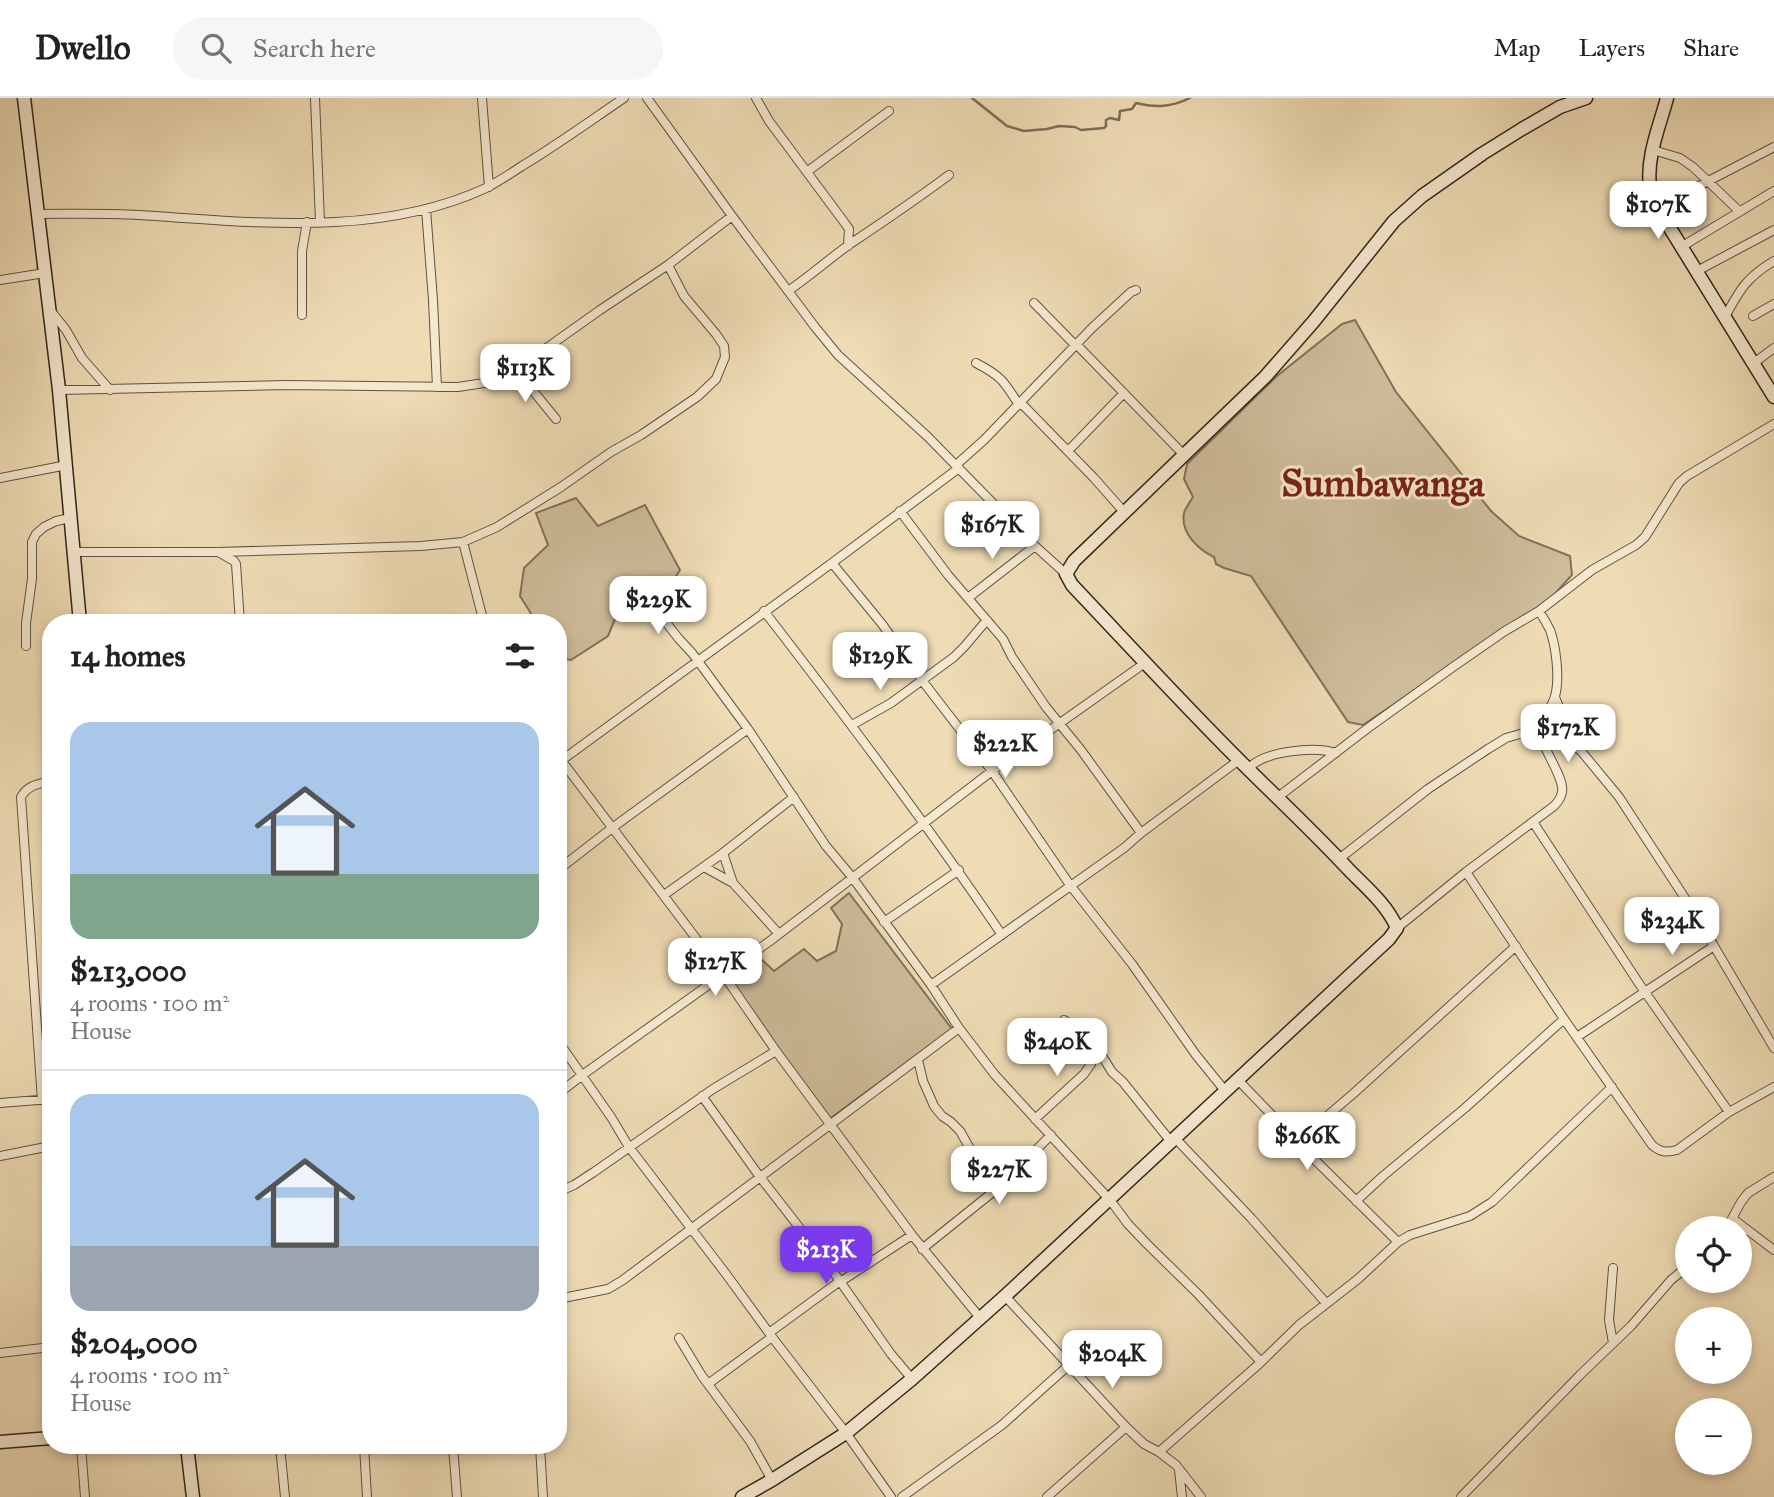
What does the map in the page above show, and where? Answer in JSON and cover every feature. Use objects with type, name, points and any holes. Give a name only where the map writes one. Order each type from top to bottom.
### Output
[{"type":"street","points":[[24,98],[59,390],[79,614]]},
{"type":"street","points":[[315,98],[320,222]]},
{"type":"street","points":[[482,98],[489,187]]},
{"type":"street","points":[[38,214],[137,215],[277,223],[385,217],[426,209],[489,187],[557,145],[624,98]]},
{"type":"street","points":[[647,98],[732,216],[838,355],[958,466],[1035,547],[1066,574],[1072,585],[1145,663],[1384,906],[1397,928]]},
{"type":"street","points":[[1066,574],[1074,561],[1265,377],[1394,221],[1422,196],[1482,154],[1560,107],[1586,98]]},
{"type":"street","points":[[1667,98],[1650,169],[1652,195],[1681,247],[1772,390]]},
{"type":"street","points":[[760,100],[769,121],[849,229],[848,246]]},
{"type":"street","points":[[808,171],[889,111]]},
{"type":"street","points":[[1658,207],[1774,147]]},
{"type":"street","points":[[1653,150],[1681,158],[1740,211]]},
{"type":"street","points":[[788,291],[949,175]]},
{"type":"street","points":[[1681,247],[1774,191]]},
{"type":"street","points":[[426,209],[436,387]]},
{"type":"street","points":[[59,390],[286,385],[458,387],[484,383],[516,370],[668,265],[732,216]]},
{"type":"street","points":[[302,315],[302,251],[307,222]]},
{"type":"street","points":[[1697,271],[1774,230]]},
{"type":"street","points":[[1726,317],[1743,285],[1751,276],[1774,261]]},
{"type":"street","points":[[73,552],[421,547],[463,542],[497,527],[641,435],[697,397],[716,379],[725,357],[724,346],[684,296],[668,265]]},
{"type":"street","points":[[0,280],[45,273]]},
{"type":"street","points":[[567,754],[698,661],[958,466],[1092,328],[1136,290]]},
{"type":"street","points":[[1034,303],[1184,455]]},
{"type":"street","points":[[1753,316],[1774,304]]},
{"type":"street","points":[[50,309],[86,364],[110,390]]},
{"type":"street","points":[[1754,363],[1774,348]]},
{"type":"street","points":[[976,363],[1000,377],[1020,404],[1124,512]]},
{"type":"street","points":[[516,370],[556,419]]},
{"type":"street","points":[[1068,451],[1124,393]]},
{"type":"street","points":[[1278,797],[1453,667],[1539,611],[1592,570],[1629,550],[1645,537],[1687,476],[1774,424]]},
{"type":"street","points":[[0,478],[66,466]]},
{"type":"street","points":[[900,511],[1003,639],[1046,707],[1141,833]]},
{"type":"street","points":[[26,646],[32,579],[32,542],[44,527],[71,518]]},
{"type":"street","points":[[463,542],[482,614]]},
{"type":"street","points":[[968,598],[1035,547]]},
{"type":"street","points":[[218,552],[236,564],[239,614]]},
{"type":"street","points":[[832,562],[992,771],[1070,885],[1226,1092]]},
{"type":"street","points":[[642,592],[748,729],[826,846],[852,877],[995,1075],[1110,1200],[1128,1224],[1261,1362]]},
{"type":"street","points":[[764,611],[925,823],[1002,935]]},
{"type":"street","points":[[742,1497],[846,1433],[912,1379],[1174,1141],[1389,939],[1397,928],[1554,806],[1562,793],[1561,781],[1540,734],[1545,716],[1555,697],[1555,649],[1550,631],[1539,611]]},
{"type":"street","points":[[852,725],[891,703],[954,657],[987,620]]},
{"type":"street","points":[[567,1087],[779,934],[992,771],[1145,663]]},
{"type":"street","points":[[1555,697],[1574,746]]},
{"type":"street","points":[[567,863],[748,729]]},
{"type":"street","points":[[1339,859],[1428,789],[1506,738],[1520,734],[1564,738],[1596,767],[1619,797],[1682,893],[1774,1048]]},
{"type":"street","points":[[931,985],[1124,848],[1141,833],[1243,764],[1290,752],[1336,752]]},
{"type":"street","points":[[567,770],[723,974],[776,1051],[922,1249],[981,1319]]},
{"type":"street","points":[[42,783],[26,789],[21,797],[42,1051]]},
{"type":"street","points":[[664,895],[794,797]]},
{"type":"street","points":[[1533,822],[1729,1112]]},
{"type":"street","points":[[723,853],[733,883]]},
{"type":"street","points":[[704,867],[733,883],[779,934]]},
{"type":"street","points":[[884,922],[959,870]]},
{"type":"street","points":[[1466,872],[1564,1020],[1651,1145],[1659,1151],[1677,1150],[1729,1112],[1774,1087]]},
{"type":"street","points":[[1298,1141],[1516,946]]},
{"type":"street","points":[[1577,1037],[1714,946]]},
{"type":"street","points":[[1064,1020],[1091,1038],[1112,1072],[1174,1141],[1251,1218],[1326,1303]]},
{"type":"street","points":[[1356,1200],[1564,1020]]},
{"type":"street","points":[[567,1297],[608,1289],[623,1280],[959,1028]]},
{"type":"street","points":[[1035,1119],[1084,1074],[1091,1064],[1096,1046]]},
{"type":"street","points":[[567,1188],[702,1096],[776,1051]]},
{"type":"street","points":[[567,1055],[629,1147],[846,1433],[891,1497]]},
{"type":"street","points":[[918,1060],[923,1082],[934,1106],[960,1131],[986,1177],[998,1188]]},
{"type":"street","points":[[1238,1080],[1398,1242]]},
{"type":"street","points":[[1159,1452],[1299,1325],[1366,1272],[1398,1242],[1410,1235],[1470,1216],[1492,1202],[1612,1087]]},
{"type":"street","points":[[702,1096],[912,1379]]},
{"type":"street","points":[[0,1103],[42,1099]]},
{"type":"street","points":[[922,1249],[998,1188],[1051,1136]]},
{"type":"street","points":[[0,1156],[42,1148]]},
{"type":"street","points":[[1734,1216],[1748,1193],[1774,1177]]},
{"type":"street","points":[[1752,1233],[1774,1250]]},
{"type":"street","points":[[708,1384],[840,1281],[912,1235]]},
{"type":"street","points":[[1613,1343],[1609,1320],[1614,1268]]},
{"type":"street","points":[[1461,1497],[1631,1326],[1675,1277]]},
{"type":"street","points":[[1006,1296],[1126,1427],[1144,1444],[1176,1465],[1201,1497]]},
{"type":"street","points":[[679,1338],[708,1384],[750,1441],[772,1480]]},
{"type":"street","points":[[0,1353],[42,1348]]},
{"type":"street","points":[[902,1497],[1002,1425],[1069,1365]]},
{"type":"street","points":[[1047,1497],[1126,1427]]},
{"type":"street","points":[[0,1442],[42,1438]]},
{"type":"street","points":[[81,1454],[84,1496]]},
{"type":"street","points":[[188,1454],[193,1497]]},
{"type":"street","points":[[281,1454],[285,1497]]},
{"type":"street","points":[[365,1454],[368,1497]]},
{"type":"street","points":[[454,1454],[457,1497]]},
{"type":"street","points":[[541,1454],[544,1497]]},
{"type":"street","points":[[1180,1471],[1182,1497]]},
{"type":"shaded area","points":[[1355,320],[1396,392],[1491,511],[1519,536],[1570,556],[1572,575],[1551,598],[1363,725],[1348,722],[1251,576],[1216,564],[1214,557],[1192,540],[1184,520],[1184,513],[1193,497],[1184,479],[1187,464],[1277,376],[1342,324]]},
{"type":"shaded area","points":[[576,498],[598,526],[645,505],[680,570],[670,586],[655,581],[636,609],[615,619],[608,636],[571,660],[567,659],[567,614],[531,614],[520,596],[524,568],[548,545],[536,513]]},
{"type":"shaded area","points":[[849,893],[952,1029],[828,1120],[728,984],[760,958],[774,971],[804,949],[817,961],[836,951],[842,924],[831,908]]},
{"type":"waterway","points":[[972,98],[1007,126],[1024,131],[1059,126],[1081,130],[1104,128],[1106,120],[1119,120],[1120,111],[1132,109],[1136,103],[1164,106],[1190,98]]},
{"type":"district","name":"Sumbawanga","points":[[1383,483]]}]
